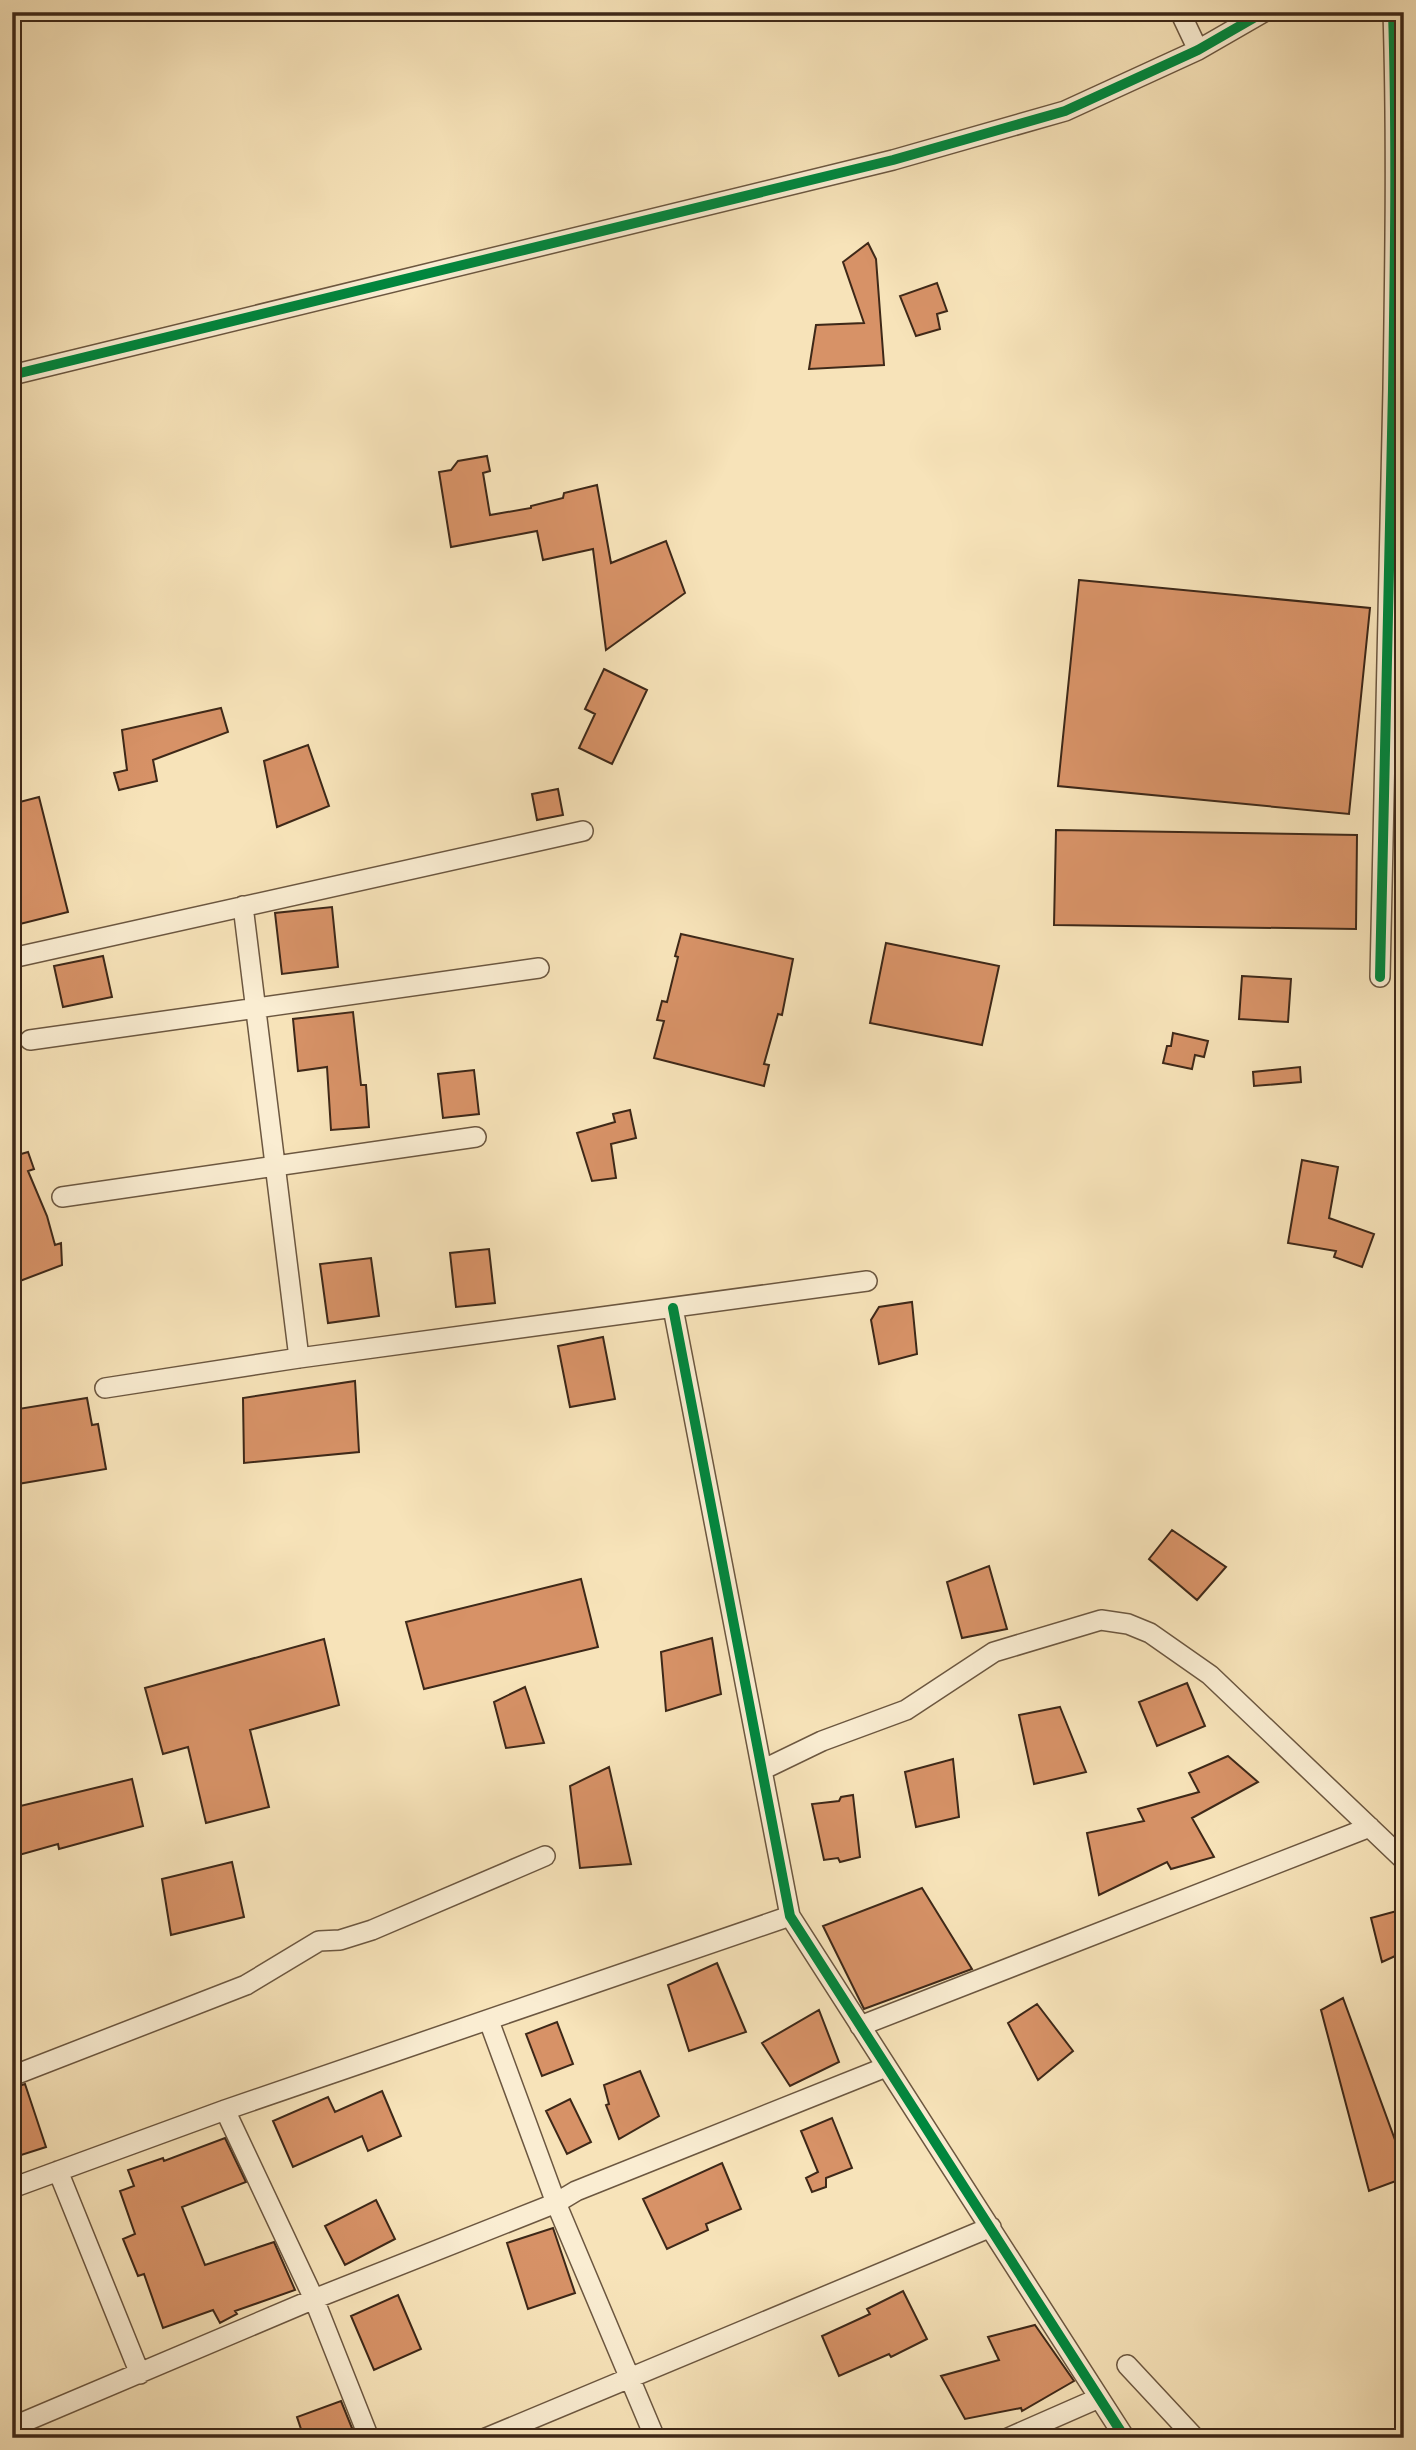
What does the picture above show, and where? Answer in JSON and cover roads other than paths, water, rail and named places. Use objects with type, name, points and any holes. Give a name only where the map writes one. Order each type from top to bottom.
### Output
[{"type":"street","points":[[1180,12],[1198,50]]},
{"type":"street","points":[[12,375],[893,160],[1065,111],[1198,50],[1264,12]]},
{"type":"street","points":[[1380,977],[1394,338],[1393,12]]},
{"type":"street","points":[[12,958],[583,831]]},
{"type":"street","points":[[243,906],[299,1358]]},
{"type":"street","points":[[30,1040],[539,968]]},
{"type":"street","points":[[62,1197],[476,1137]]},
{"type":"street","points":[[105,1388],[299,1358],[867,1282]]},
{"type":"street","points":[[673,1308],[790,1916],[1125,2438]]},
{"type":"street","points":[[762,1770],[822,1741],[906,1710],[994,1652],[1101,1620],[1128,1624],[1150,1633],[1210,1675],[1404,1860]]},
{"type":"street","points":[[860,2026],[1370,1827]]},
{"type":"street","points":[[12,2076],[246,1985],[318,1941],[340,1940],[372,1930],[545,1856]]},
{"type":"street","points":[[12,2188],[225,2110],[790,1916]]},
{"type":"street","points":[[489,2021],[556,2203],[655,2438]]},
{"type":"street","points":[[12,2427],[314,2299],[556,2203],[576,2191],[886,2067]]},
{"type":"street","points":[[225,2110],[314,2299],[369,2438]]},
{"type":"street","points":[[58,2171],[141,2374]]},
{"type":"street","points":[[486,2438],[991,2227]]},
{"type":"street","points":[[1127,2365],[1195,2438]]},
{"type":"street","points":[[1008,2438],[1099,2398]]}]
